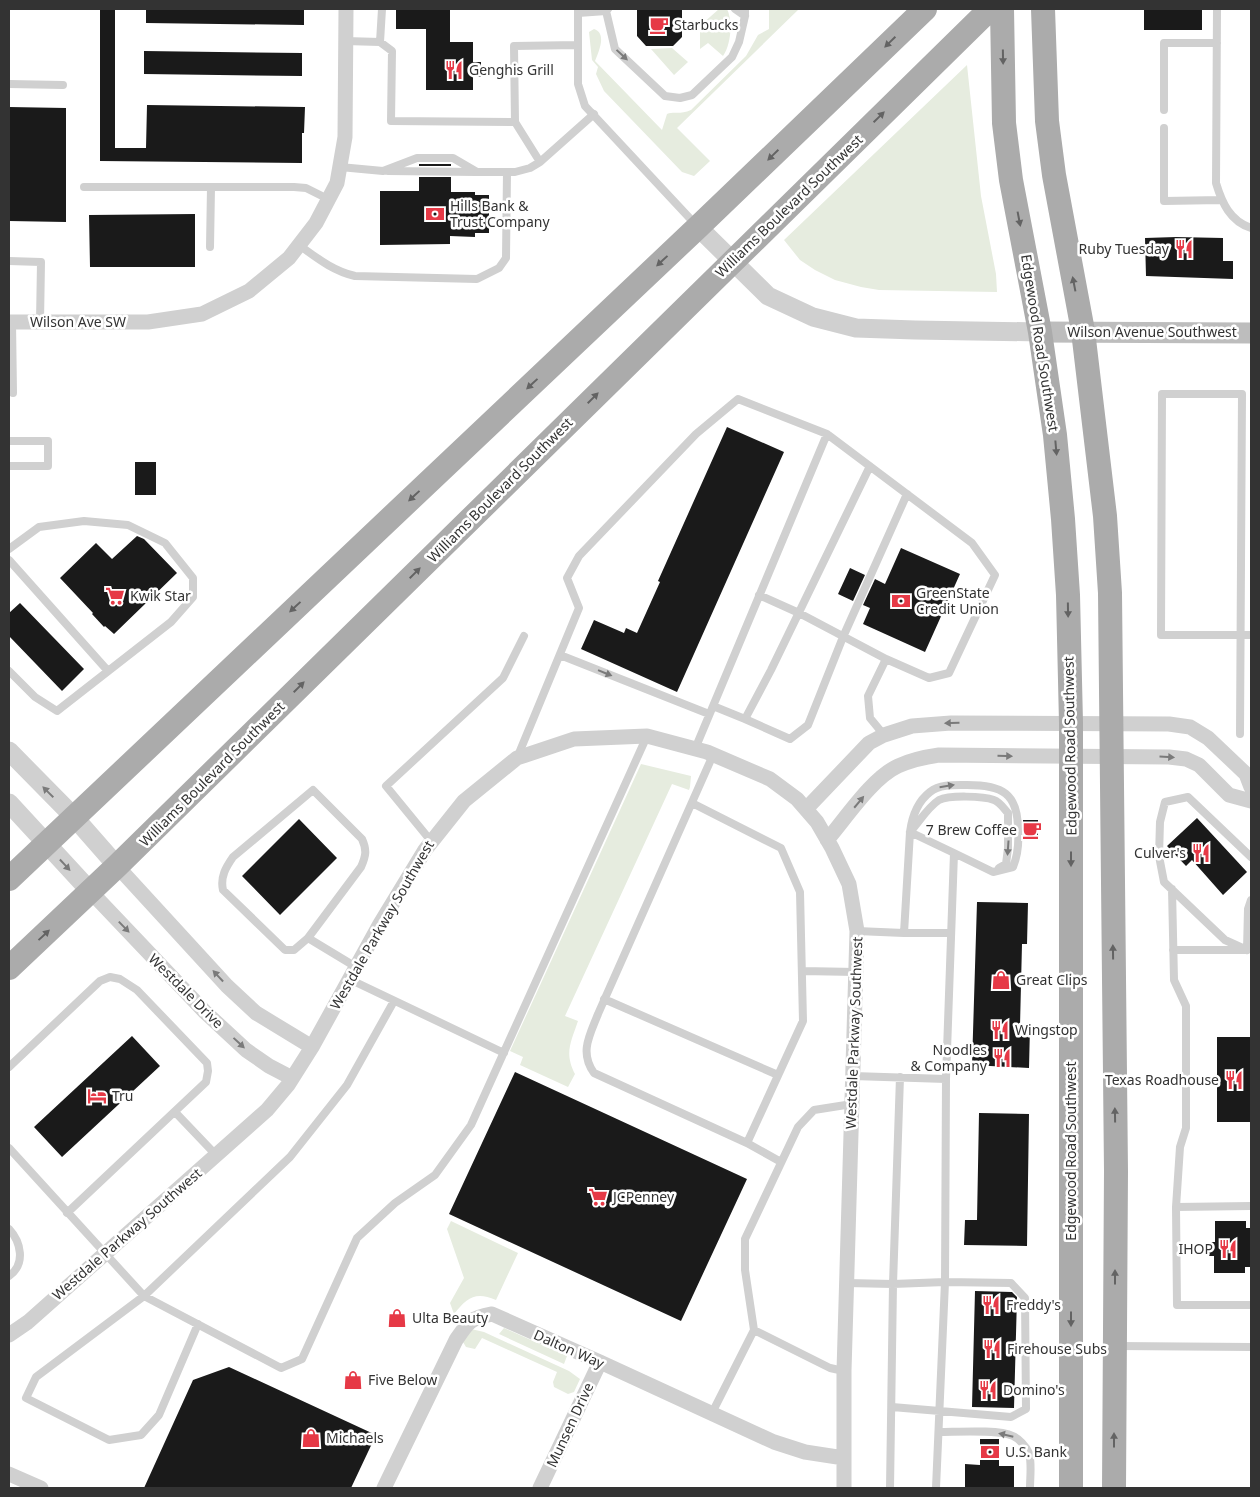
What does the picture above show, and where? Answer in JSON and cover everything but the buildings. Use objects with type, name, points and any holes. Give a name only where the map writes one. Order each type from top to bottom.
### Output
[{"type":"main road","points":[[9,879],[698,227],[925,9]]},
{"type":"main road","name":"Williams Boulevard Southwest","points":[[9,968],[117,866],[990,9]]},
{"type":"main road","name":"Edgewood Road Southwest","points":[[1002,9],[1004,123],[1011,180],[1040,332],[1055,435],[1068,595],[1071,723],[1071,1488]]},
{"type":"main road","points":[[1043,9],[1047,122],[1059,202],[1083,331],[1104,507],[1110,593],[1116,1171],[1114,1488]]},
{"type":"main road","points":[[1047,122],[1056,50],[1058,9]]},
{"type":"main road","name":"Wilson Avenue Southwest","points":[[1040,332],[1251,333]]},
{"type":"street","name":"Wilson Ave SW","points":[[11,322],[148,322],[202,314],[249,291],[289,258],[316,223],[337,183],[345,137],[346,9]]},
{"type":"street","name":"Wilson Avenue Southwest","points":[[698,227],[768,296],[813,316],[856,328],[1040,332]]},
{"type":"street","points":[[806,809],[869,743],[884,735],[912,726],[951,723],[1169,724],[1190,727],[1208,738],[1246,774],[1251,787]]},
{"type":"street","name":"Westdale Parkway Southwest","points":[[9,1335],[28,1322],[267,1110],[292,1078],[312,1047],[380,924],[431,840],[464,801],[517,758],[574,738],[647,736],[713,755],[770,779],[797,799],[817,822],[848,884],[857,931],[844,1371],[844,1488]]},
{"type":"street","points":[[9,752],[74,817],[227,986],[256,1013],[312,1047]]},
{"type":"street","points":[[827,840],[878,779],[896,767],[913,760],[939,755],[1169,757],[1186,759],[1199,765],[1229,794],[1251,801]]},
{"type":"street","points":[[9,803],[90,892]]},
{"type":"street","name":"Westdale Drive","points":[[90,892],[205,1012],[246,1050],[269,1066],[292,1078]]},
{"type":"street","name":"Dalton Way","points":[[384,1488],[450,1350],[467,1324],[476,1317],[492,1314],[774,1442],[805,1452],[844,1458]]},
{"type":"street","name":"Munsen Drive","points":[[540,1488],[600,1362]]},
{"type":"street","points":[[9,1474],[41,1488]]},
{"type":"lane","points":[[380,42],[382,9]]},
{"type":"lane","points":[[698,227],[585,106],[578,84],[578,11],[607,10],[615,49],[665,96],[680,98],[692,95],[732,57],[739,42],[745,13],[735,9]]},
{"type":"lane","points":[[1217,9],[1216,183],[1222,204],[1242,225],[1251,228]]},
{"type":"lane","points":[[346,41],[380,42],[392,51],[391,121],[515,122]]},
{"type":"lane","points":[[1164,110],[1164,43],[1217,43]]},
{"type":"lane","points":[[540,162],[515,122],[514,46],[578,45]]},
{"type":"lane","points":[[9,84],[63,85]]},
{"type":"lane","points":[[340,167],[383,171],[515,172],[530,168],[540,162],[594,114]]},
{"type":"lane","points":[[1164,128],[1164,201],[1221,200]]},
{"type":"lane","points":[[383,171],[417,158],[453,158],[477,172]]},
{"type":"lane","points":[[299,245],[328,266],[342,273],[355,276],[477,279],[499,268],[506,258],[507,172]]},
{"type":"lane","points":[[84,187],[306,188],[328,199]]},
{"type":"lane","points":[[210,247],[211,187]]},
{"type":"lane","points":[[9,261],[40,262],[40,322]]},
{"type":"lane","points":[[11,322],[13,393]]},
{"type":"lane","points":[[1240,734],[1242,635],[1242,394],[1162,394],[1161,635],[1242,635],[1251,635]]},
{"type":"lane","points":[[517,758],[579,608],[567,578],[579,556],[696,434],[738,399],[827,434],[972,543],[995,575],[949,673],[929,678],[886,659],[759,595]]},
{"type":"lane","points":[[695,749],[827,434]]},
{"type":"lane","points":[[9,441],[48,441],[48,466],[9,466]]},
{"type":"lane","points":[[745,719],[870,466]]},
{"type":"lane","points":[[560,655],[711,710],[745,719],[790,739],[808,725],[844,637],[907,494]]},
{"type":"lane","points":[[9,549],[39,527],[84,521],[128,525],[165,543],[193,578],[193,597],[171,622],[57,711],[35,697],[9,671]]},
{"type":"lane","points":[[9,560],[108,671]]},
{"type":"lane","points":[[431,840],[386,786],[502,678],[524,636]]},
{"type":"lane","points":[[884,735],[870,718],[868,696],[886,659]]},
{"type":"lane","points":[[9,1148],[104,1255],[144,1296],[282,1368],[302,1359],[356,1238],[395,1203],[435,1175],[471,1126],[647,736]]},
{"type":"lane","points":[[713,755],[604,999],[587,1046],[587,1064],[594,1073],[747,1143],[781,1162]]},
{"type":"lane","points":[[904,933],[910,832],[912,817],[922,800],[930,792],[953,785],[974,785],[991,787],[1005,793],[1015,803],[1018,815],[1019,846],[1012,867],[993,872],[910,832]]},
{"type":"lane","points":[[313,790],[362,839],[366,848],[366,856],[361,867],[308,938],[294,950],[285,950],[223,890],[222,884],[224,869],[233,857],[313,790]]},
{"type":"lane","points":[[1249,950],[1225,940],[1164,882],[1159,856],[1160,822],[1165,802],[1188,796],[1251,857]]},
{"type":"lane","points":[[910,832],[939,800],[964,797],[996,800],[1008,813],[1008,848],[1006,864],[993,872]]},
{"type":"lane","points":[[692,803],[781,848],[800,892],[803,1021],[747,1143]]},
{"type":"lane","points":[[936,1488],[944,1282],[946,1079],[954,853]]},
{"type":"lane","points":[[1172,889],[1174,980],[1186,1006],[1186,1128],[1180,1146],[1176,1207],[1177,1305],[1251,1305]]},
{"type":"lane","points":[[1249,950],[1248,910],[1251,900]]},
{"type":"lane","points":[[857,931],[951,933]]},
{"type":"lane","points":[[308,938],[353,974],[394,1000],[504,1053]]},
{"type":"lane","points":[[1172,950],[1249,950]]},
{"type":"lane","points":[[802,970],[856,972]]},
{"type":"lane","points":[[9,1067],[100,981],[110,977],[120,979],[137,990],[207,1063],[206,1082],[67,1213]]},
{"type":"lane","points":[[604,999],[778,1075]]},
{"type":"lane","points":[[198,1324],[159,1415],[141,1435],[109,1440],[26,1398],[36,1377],[144,1296],[290,1157],[347,1085],[394,1000]]},
{"type":"lane","points":[[853,1076],[946,1079]]},
{"type":"lane","points":[[890,1488],[893,1284],[900,1077]]},
{"type":"lane","points":[[712,1413],[754,1330],[745,1270],[745,1239],[798,1128],[814,1110],[852,1104]]},
{"type":"lane","points":[[175,1112],[216,1155]]},
{"type":"lane","points":[[1176,1207],[1251,1206]]},
{"type":"lane","points":[[9,1229],[14,1234],[19,1245],[20,1259],[13,1273],[9,1276]]},
{"type":"lane","points":[[847,1283],[1011,1283],[1025,1298],[1026,1409],[1011,1417],[892,1407]]},
{"type":"lane","points":[[754,1330],[830,1368],[844,1371]]},
{"type":"lane","points":[[1115,1346],[1251,1346]]},
{"type":"lane","points":[[939,1432],[1012,1435],[1020,1441],[1028,1452],[1030,1488]]},
{"type":"shaded area","points":[[719,9],[727,9],[730,20],[728,46],[723,56],[708,43],[700,49],[700,24]]},
{"type":"shaded area","points":[[769,9],[799,9],[677,128],[710,161],[694,176],[682,172],[604,91],[596,74],[598,67],[592,60],[589,32],[594,29],[598,31],[601,38],[600,48],[595,61],[662,130],[667,114],[691,110],[746,56],[758,35],[769,29]]},
{"type":"shaded area","points":[[672,48],[688,62],[674,75],[651,49]]},
{"type":"shaded area","points":[[967,65],[981,196],[996,274],[997,292],[879,290],[835,280],[800,260],[784,240]]},
{"type":"shaded area","points":[[641,764],[691,776],[690,787],[689,790],[672,784],[565,1016],[578,1021],[569,1054],[575,1074],[568,1087],[520,1065],[523,1057],[510,1051]]},
{"type":"shaded area","points":[[451,1221],[518,1253],[496,1300],[477,1296],[467,1300],[454,1314],[450,1303],[464,1278],[447,1229]]},
{"type":"shaded area","points":[[504,1328],[567,1356],[564,1364],[499,1334]]},
{"type":"shaded area","points":[[471,1329],[484,1332],[569,1371],[580,1379],[574,1392],[568,1394],[554,1387],[553,1382],[557,1372],[482,1338],[475,1349],[466,1347],[463,1342]]},
{"type":"place","name":"Starbucks","points":[[659,25]]},
{"type":"place","name":"Genghis Grill","points":[[454,70]]},
{"type":"place","name":"Hills Bank & Trust Company","points":[[435,214]]},
{"type":"place","name":"Ruby Tuesday","points":[[1184,249]]},
{"type":"place","name":"Kwik Star","points":[[115,596]]},
{"type":"place","name":"GreenState Credit Union","points":[[901,601]]},
{"type":"place","name":"7 Brew Coffee","points":[[1032,830]]},
{"type":"place","name":"Culver's","points":[[1201,853]]},
{"type":"place","name":"Great Clips","points":[[1001,980]]},
{"type":"place","name":"Wingstop","points":[[1000,1030]]},
{"type":"place","name":"Noodles & Company","points":[[1002,1058]]},
{"type":"place","name":"Texas Roadhouse","points":[[1234,1080]]},
{"type":"place","name":"Tru","points":[[97,1096]]},
{"type":"place","name":"JCPenney","points":[[598,1197]]},
{"type":"place","name":"IHOP","points":[[1228,1249]]},
{"type":"place","name":"Freddy's","points":[[991,1305]]},
{"type":"place","name":"Ulta Beauty","points":[[397,1318]]},
{"type":"place","name":"Firehouse Subs","points":[[992,1349]]},
{"type":"place","name":"Five Below","points":[[353,1380]]},
{"type":"place","name":"Domino's","points":[[988,1390]]},
{"type":"place","name":"Michaels","points":[[311,1438]]},
{"type":"place","name":"U.S. Bank","points":[[990,1452]]}]
